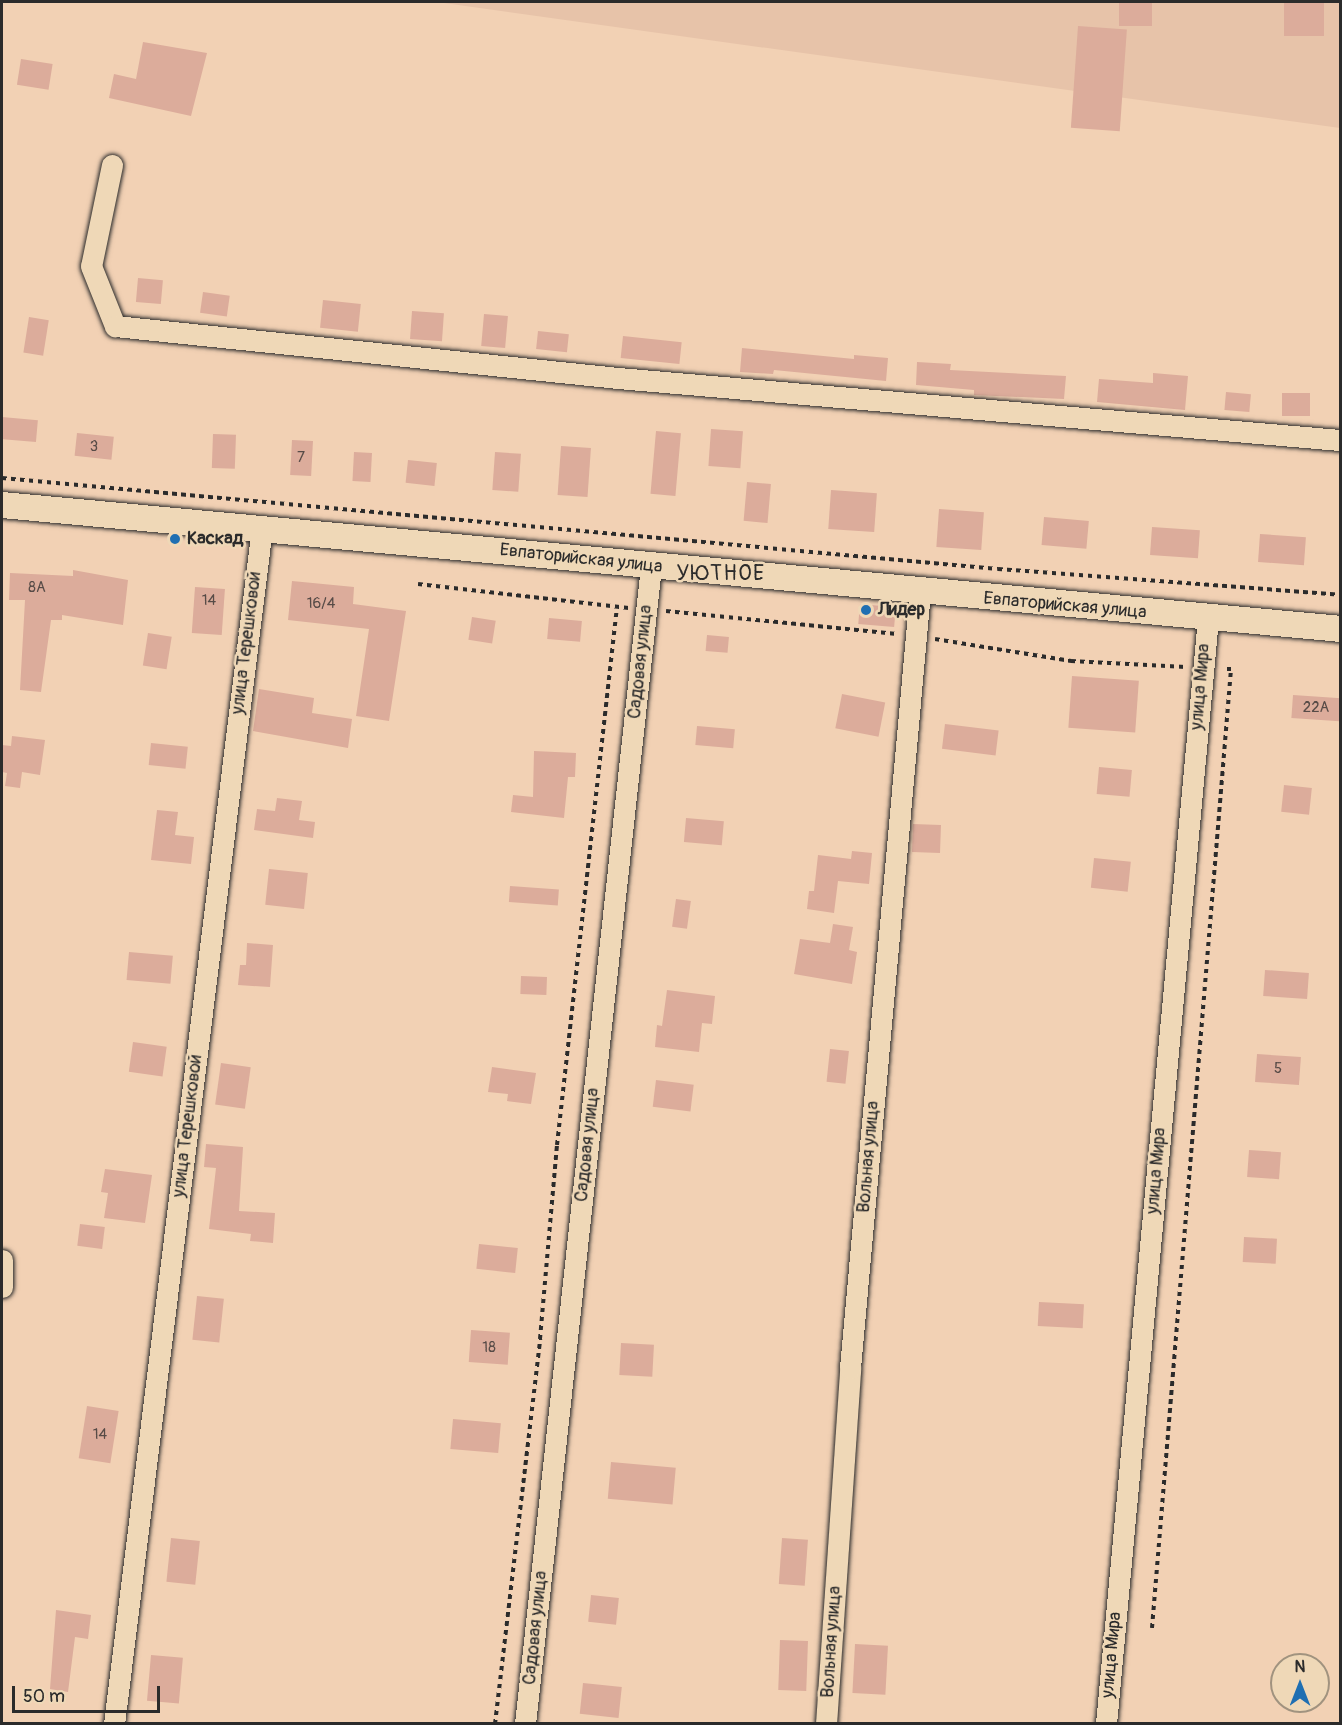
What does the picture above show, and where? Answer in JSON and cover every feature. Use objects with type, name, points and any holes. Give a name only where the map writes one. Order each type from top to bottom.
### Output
[{"type":"main road","name":"Евпаторийская улица","points":[[2,505],[1208,619],[1341,629]]},
{"type":"street","points":[[112,165],[91,266],[115,326],[618,378],[1341,440]]},
{"type":"street","name":"улица Терешковой","points":[[114,1724],[262,528]]},
{"type":"street","name":"Садовая улица","points":[[525,1724],[651,566]]},
{"type":"street","name":"Вольная улица","points":[[826,1724],[849,1368],[920,592]]},
{"type":"street","name":"улица Мира","points":[[1106,1724],[1208,619]]},
{"type":"street","points":[[2,1260],[2,1287]]},
{"type":"path","points":[[2,478],[998,569],[1341,595]]},
{"type":"path","points":[[418,584],[617,607],[916,636],[1071,661],[1231,669],[1152,1628]]},
{"type":"path","points":[[495,1724],[539,1350],[557,1145],[617,607]]},
{"type":"shaded area","points":[[437,2],[1340,2],[1340,128]]},
{"type":"building","points":[[1119,2],[1152,2],[1152,26],[1119,26]]},
{"type":"building","points":[[1284,2],[1324,2],[1324,36],[1284,36]]},
{"type":"building","points":[[1078,26],[1127,29],[1120,131],[1071,128]]},
{"type":"building","points":[[143,42],[207,53],[191,116],[109,98],[114,74],[136,79]]},
{"type":"building","points":[[21,59],[53,64],[49,90],[17,85]]},
{"type":"building","points":[[138,278],[163,280],[161,304],[136,302]]},
{"type":"building","points":[[203,292],[230,296],[227,317],[200,313]]},
{"type":"building","points":[[323,300],[361,304],[358,332],[320,328]]},
{"type":"building","points":[[412,311],[444,313],[442,341],[410,339]]},
{"type":"building","points":[[484,314],[508,316],[505,348],[481,346]]},
{"type":"building","points":[[29,317],[49,320],[43,356],[23,353]]},
{"type":"building","points":[[538,331],[569,334],[567,352],[536,349]]},
{"type":"building","points":[[623,336],[682,342],[679,364],[621,358]]},
{"type":"building","points":[[742,348],[854,359],[854,355],[888,358],[886,381],[774,370],[773,374],[740,372]]},
{"type":"building","points":[[917,362],[951,364],[950,370],[1066,376],[1064,399],[974,395],[974,390],[916,385]]},
{"type":"building","points":[[1153,373],[1188,376],[1185,410],[1097,402],[1099,379],[1153,383]]},
{"type":"building","points":[[1226,392],[1251,394],[1249,412],[1224,410]]},
{"type":"building","points":[[1282,393],[1310,393],[1310,416],[1282,416]]},
{"type":"building","points":[[2,417],[38,420],[36,442],[2,439]]},
{"type":"building","points":[[711,429],[743,431],[740,468],[708,466]]},
{"type":"building","points":[[656,431],[681,433],[675,496],[651,494]]},
{"type":"building","points":[[77,433],[114,437],[111,460],[75,456]]},
{"type":"building","points":[[213,434],[236,435],[235,469],[212,468]]},
{"type":"building","points":[[292,440],[313,441],[311,476],[290,475]]},
{"type":"building","points":[[561,446],[591,448],[588,497],[558,495]]},
{"type":"building","points":[[354,452],[372,453],[370,482],[352,481]]},
{"type":"building","points":[[495,452],[521,454],[518,492],[492,490]]},
{"type":"building","points":[[408,460],[437,463],[434,486],[406,483]]},
{"type":"building","points":[[747,482],[771,484],[768,523],[744,521]]},
{"type":"building","points":[[831,490],[877,493],[874,532],[828,529]]},
{"type":"building","points":[[939,509],[984,512],[981,550],[936,547]]},
{"type":"building","points":[[1044,517],[1089,521],[1086,549],[1042,545]]},
{"type":"building","points":[[1152,527],[1200,530],[1198,558],[1150,555]]},
{"type":"building","points":[[1260,534],[1306,537],[1304,565],[1258,562]]},
{"type":"building","points":[[73,570],[128,580],[123,625],[62,615],[62,620],[51,620],[41,692],[20,690],[25,600],[9,600],[10,573],[73,576]]},
{"type":"building","points":[[292,581],[354,587],[353,604],[406,611],[389,721],[356,716],[369,629],[288,620]]},
{"type":"building","points":[[195,587],[225,589],[222,635],[192,633]]},
{"type":"building","points":[[860,604],[896,607],[894,627],[858,624]]},
{"type":"building","points":[[472,617],[496,621],[492,643],[468,640]]},
{"type":"building","points":[[549,618],[582,621],[580,642],[547,639]]},
{"type":"building","points":[[148,633],[172,637],[167,669],[143,666]]},
{"type":"building","points":[[707,635],[729,637],[728,653],[706,651]]},
{"type":"building","points":[[1072,676],[1139,681],[1135,733],[1068,728]]},
{"type":"building","points":[[259,689],[314,698],[312,713],[352,719],[348,748],[253,731]]},
{"type":"building","points":[[842,694],[885,702],[879,737],[835,728]]},
{"type":"building","points":[[1293,695],[1340,698],[1339,721],[1291,718]]},
{"type":"building","points":[[945,724],[999,731],[996,755],[942,749]]},
{"type":"building","points":[[697,726],[735,729],[733,748],[695,745]]},
{"type":"building","points":[[12,736],[45,740],[40,775],[22,772],[20,788],[5,786],[7,773],[2,772],[2,745],[11,746]]},
{"type":"building","points":[[151,743],[188,747],[185,769],[149,765]]},
{"type":"building","points":[[534,751],[576,753],[575,777],[568,777],[564,818],[511,812],[513,795],[533,797]]},
{"type":"building","points":[[1099,767],[1132,770],[1130,797],[1097,794]]},
{"type":"building","points":[[1284,785],[1312,788],[1309,815],[1281,812]]},
{"type":"building","points":[[277,798],[302,801],[299,820],[315,822],[313,838],[254,830],[257,809],[275,811]]},
{"type":"building","points":[[157,810],[178,812],[175,835],[194,837],[191,864],[151,860]]},
{"type":"building","points":[[686,818],[724,821],[722,845],[684,842]]},
{"type":"building","points":[[913,824],[941,825],[940,853],[912,852]]},
{"type":"building","points":[[852,851],[872,853],[869,884],[838,881],[834,913],[807,909],[809,891],[814,891],[818,855],[851,859]]},
{"type":"building","points":[[1094,858],[1131,862],[1128,892],[1091,888]]},
{"type":"building","points":[[269,869],[308,873],[304,909],[265,905]]},
{"type":"building","points":[[510,886],[559,889],[558,905],[509,902]]},
{"type":"building","points":[[676,899],[691,901],[687,929],[672,927]]},
{"type":"building","points":[[833,924],[853,927],[849,950],[857,952],[852,984],[794,974],[800,939],[830,943]]},
{"type":"building","points":[[247,943],[273,945],[270,987],[238,985],[240,965],[246,965]]},
{"type":"building","points":[[129,952],[173,956],[170,984],[127,980]]},
{"type":"building","points":[[1265,970],[1309,973],[1307,999],[1263,996]]},
{"type":"building","points":[[521,976],[547,977],[546,995],[520,994]]},
{"type":"building","points":[[667,990],[715,996],[712,1024],[702,1023],[699,1052],[655,1047],[657,1025],[662,1026]]},
{"type":"building","points":[[133,1042],[167,1047],[162,1076],[129,1072]]},
{"type":"building","points":[[830,1049],[849,1051],[845,1084],[827,1082]]},
{"type":"building","points":[[1257,1054],[1301,1057],[1299,1085],[1255,1082]]},
{"type":"building","points":[[221,1063],[251,1067],[245,1109],[215,1105]]},
{"type":"building","points":[[492,1067],[536,1073],[531,1104],[507,1101],[508,1094],[488,1092]]},
{"type":"building","points":[[656,1080],[694,1085],[690,1111],[653,1107]]},
{"type":"building","points":[[206,1144],[243,1147],[239,1211],[275,1213],[273,1243],[250,1241],[251,1234],[209,1229],[216,1168],[204,1167]]},
{"type":"building","points":[[1249,1150],[1281,1152],[1279,1179],[1247,1177]]},
{"type":"building","points":[[105,1169],[152,1175],[145,1223],[104,1218],[108,1193],[101,1192]]},
{"type":"building","points":[[80,1224],[105,1227],[102,1249],[77,1246]]},
{"type":"building","points":[[1244,1237],[1277,1239],[1276,1264],[1243,1262]]},
{"type":"building","points":[[479,1244],[518,1248],[515,1273],[476,1269]]},
{"type":"building","points":[[197,1296],[224,1299],[219,1343],[192,1340]]},
{"type":"building","points":[[1039,1302],[1084,1304],[1083,1328],[1038,1326]]},
{"type":"building","points":[[471,1330],[510,1333],[508,1365],[469,1362]]},
{"type":"building","points":[[621,1343],[654,1345],[652,1377],[619,1375]]},
{"type":"building","points":[[87,1406],[119,1411],[110,1463],[79,1458]]},
{"type":"building","points":[[453,1419],[501,1423],[498,1453],[450,1449]]},
{"type":"building","points":[[611,1462],[676,1468],[673,1505],[608,1499]]},
{"type":"building","points":[[171,1538],[200,1541],[195,1585],[166,1582]]},
{"type":"building","points":[[782,1538],[808,1540],[805,1586],[779,1584]]},
{"type":"building","points":[[591,1595],[619,1598],[616,1625],[588,1622]]},
{"type":"building","points":[[56,1610],[91,1615],[88,1639],[75,1637],[68,1692],[50,1689]]},
{"type":"building","points":[[780,1640],[808,1641],[806,1691],[778,1690]]},
{"type":"building","points":[[855,1644],[888,1646],[885,1695],[852,1693]]},
{"type":"building","points":[[151,1655],[183,1658],[179,1704],[147,1701]]},
{"type":"building","points":[[583,1683],[622,1687],[619,1718],[580,1714]]},
{"type":"place","name":"Каскад","points":[[175,539]]},
{"type":"place","name":"Лидер","points":[[866,610]]},
{"type":"district","name":"УЮТНОЕ","points":[[721,574]]}]
